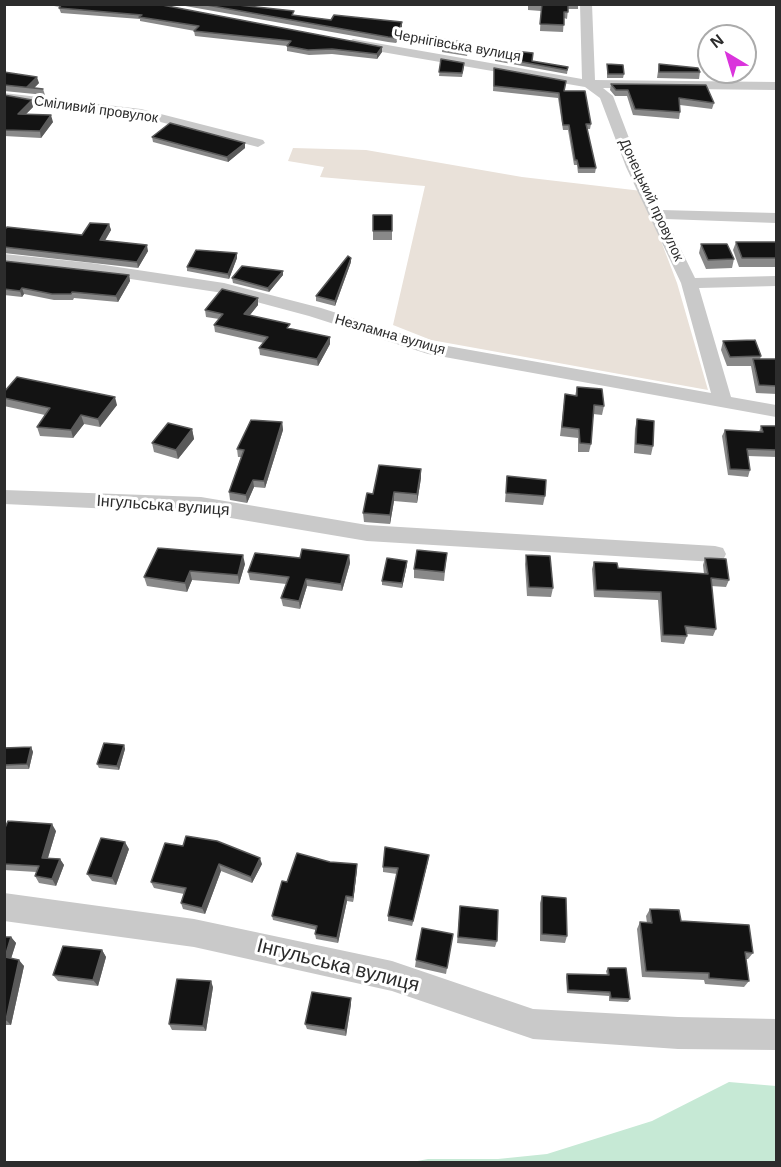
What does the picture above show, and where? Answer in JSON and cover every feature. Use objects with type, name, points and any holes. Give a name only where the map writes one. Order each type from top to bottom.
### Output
[{"type":"street","points":[[586,4],[589,84]]},
{"type":"street","name":"Чернігівська вулиця","points":[[345,41],[589,84],[777,86]]},
{"type":"street","name":"Донецький провулок","points":[[589,84],[606,96],[633,167],[689,283],[723,401]]},
{"type":"street","name":"Сміливий провулок","points":[[4,97],[141,113],[258,143]]},
{"type":"street","points":[[657,214],[777,218]]},
{"type":"street","name":"Незламна вулиця","points":[[4,259],[91,268],[224,288],[315,312],[428,348],[777,411]]},
{"type":"street","points":[[689,283],[777,281]]},
{"type":"street","name":"Інгульська вулиця","points":[[4,497],[201,505],[366,533],[716,554]]},
{"type":"street","name":"Інгульська вулиця","points":[[4,907],[194,933],[393,976],[533,1024],[678,1033],[777,1035]]},
{"type":"shaded area","points":[[293,148],[366,150],[522,177],[642,191],[677,283],[708,390],[431,340],[393,325],[425,186],[320,177],[324,167],[288,161]]},
{"type":"shaded area","points":[[729,1082],[776,1086],[776,1162],[412,1162],[428,1159],[498,1159],[547,1154],[652,1121]]},
{"type":"building","points":[[62,4],[157,4],[382,47],[377,54],[332,49],[308,50],[287,46],[291,41],[194,31],[199,26],[139,17],[142,15],[59,8]]},
{"type":"building","points":[[201,4],[239,4],[294,11],[292,15],[331,20],[334,15],[402,22],[396,38]]},
{"type":"building","points":[[542,4],[568,4],[568,12],[564,12],[564,25],[540,24]]},
{"type":"building","points":[[443,39],[470,43],[467,52],[442,48]]},
{"type":"building","points":[[495,49],[533,53],[532,61],[568,67],[567,70],[495,57]]},
{"type":"building","points":[[441,59],[464,63],[462,73],[439,72]]},
{"type":"building","points":[[607,64],[623,65],[624,74],[608,74]]},
{"type":"building","points":[[659,64],[697,68],[697,72],[659,72]]},
{"type":"building","points":[[494,68],[566,81],[564,91],[585,91],[591,124],[586,124],[596,168],[579,168],[575,160],[569,125],[563,125],[559,93],[494,86]]},
{"type":"building","points":[[4,72],[37,77],[27,87],[43,89],[4,85]]},
{"type":"building","points":[[611,84],[706,85],[714,103],[679,98],[680,112],[635,109],[628,90],[616,90]]},
{"type":"building","points":[[4,95],[32,100],[18,114],[51,115],[40,131],[4,130]]},
{"type":"building","points":[[170,123],[245,143],[227,157],[152,137]]},
{"type":"building","points":[[373,215],[392,215],[392,231],[373,231]]},
{"type":"building","points":[[90,223],[109,224],[100,240],[147,245],[137,262],[4,247],[4,230],[7,227],[82,235]]},
{"type":"building","points":[[736,242],[777,242],[777,258],[742,258]]},
{"type":"building","points":[[701,244],[727,244],[734,259],[708,260]]},
{"type":"building","points":[[196,250],[237,253],[228,274],[187,267]]},
{"type":"building","points":[[348,256],[351,258],[335,301],[316,296]]},
{"type":"building","points":[[4,261],[129,275],[116,296],[72,292],[71,294],[52,294],[22,288],[20,291],[4,289]]},
{"type":"building","points":[[242,266],[283,271],[268,288],[232,278]]},
{"type":"building","points":[[222,289],[258,298],[244,314],[290,324],[287,328],[330,337],[317,359],[259,348],[268,337],[214,325],[223,314],[205,310]]},
{"type":"building","points":[[755,340],[761,356],[730,357],[723,341]]},
{"type":"building","points":[[753,359],[777,359],[777,386],[759,385]]},
{"type":"building","points":[[17,377],[115,397],[98,419],[81,415],[71,430],[37,427],[50,408],[4,398],[4,392]]},
{"type":"building","points":[[577,387],[602,389],[604,406],[594,405],[591,444],[580,443],[579,429],[562,427],[565,394],[577,396]]},
{"type":"building","points":[[637,419],[654,421],[653,446],[636,444]]},
{"type":"building","points":[[251,420],[282,422],[264,481],[253,480],[246,495],[229,492],[244,450],[237,449]]},
{"type":"building","points":[[168,423],[192,429],[176,450],[152,443]]},
{"type":"building","points":[[761,426],[777,426],[777,450],[747,449],[750,470],[730,469],[725,430],[763,432]]},
{"type":"building","points":[[379,465],[421,469],[417,494],[394,492],[390,515],[363,513],[367,493],[373,494]]},
{"type":"building","points":[[507,476],[546,480],[545,496],[506,493]]},
{"type":"building","points":[[158,548],[243,555],[238,575],[190,571],[185,583],[144,577]]},
{"type":"building","points":[[302,549],[349,555],[341,584],[306,579],[299,601],[281,598],[289,577],[248,572],[255,553],[300,558]]},
{"type":"building","points":[[417,550],[447,553],[444,572],[414,569]]},
{"type":"building","points":[[526,555],[550,556],[553,588],[529,587]]},
{"type":"building","points":[[387,558],[407,561],[402,583],[382,581]]},
{"type":"building","points":[[705,558],[726,559],[729,580],[711,578],[716,629],[685,626],[687,636],[663,635],[661,592],[596,590],[594,562],[617,563],[618,568],[708,574]]},
{"type":"building","points":[[104,743],[124,745],[117,766],[97,764]]},
{"type":"building","points":[[31,747],[27,764],[4,765],[4,748]]},
{"type":"building","points":[[8,821],[52,824],[42,858],[60,859],[52,879],[35,876],[39,866],[4,864],[4,830]]},
{"type":"building","points":[[186,836],[217,841],[260,858],[251,877],[219,864],[202,908],[181,903],[186,888],[151,882],[165,843],[183,846]]},
{"type":"building","points":[[101,838],[125,842],[112,878],[87,874]]},
{"type":"building","points":[[385,847],[429,855],[413,921],[388,916],[398,868],[383,867]]},
{"type":"building","points":[[297,853],[330,862],[357,864],[353,897],[346,896],[337,938],[315,934],[317,926],[272,916],[282,881],[287,882]]},
{"type":"building","points":[[542,896],[566,898],[567,936],[542,934]]},
{"type":"building","points":[[460,906],[498,910],[497,941],[458,937]]},
{"type":"building","points":[[650,909],[679,910],[681,921],[749,925],[753,953],[745,952],[749,981],[709,978],[709,973],[646,971],[640,922],[652,923]]},
{"type":"building","points":[[422,928],[453,934],[447,968],[416,960]]},
{"type":"building","points":[[4,937],[11,937],[5,957],[19,960],[6,1020],[4,1020]]},
{"type":"building","points":[[63,946],[102,950],[93,980],[53,975]]},
{"type":"building","points":[[608,968],[626,968],[630,999],[611,998],[610,992],[568,990],[567,974],[609,975]]},
{"type":"building","points":[[177,979],[211,981],[203,1026],[169,1024]]},
{"type":"building","points":[[312,992],[351,998],[345,1030],[305,1024]]}]
